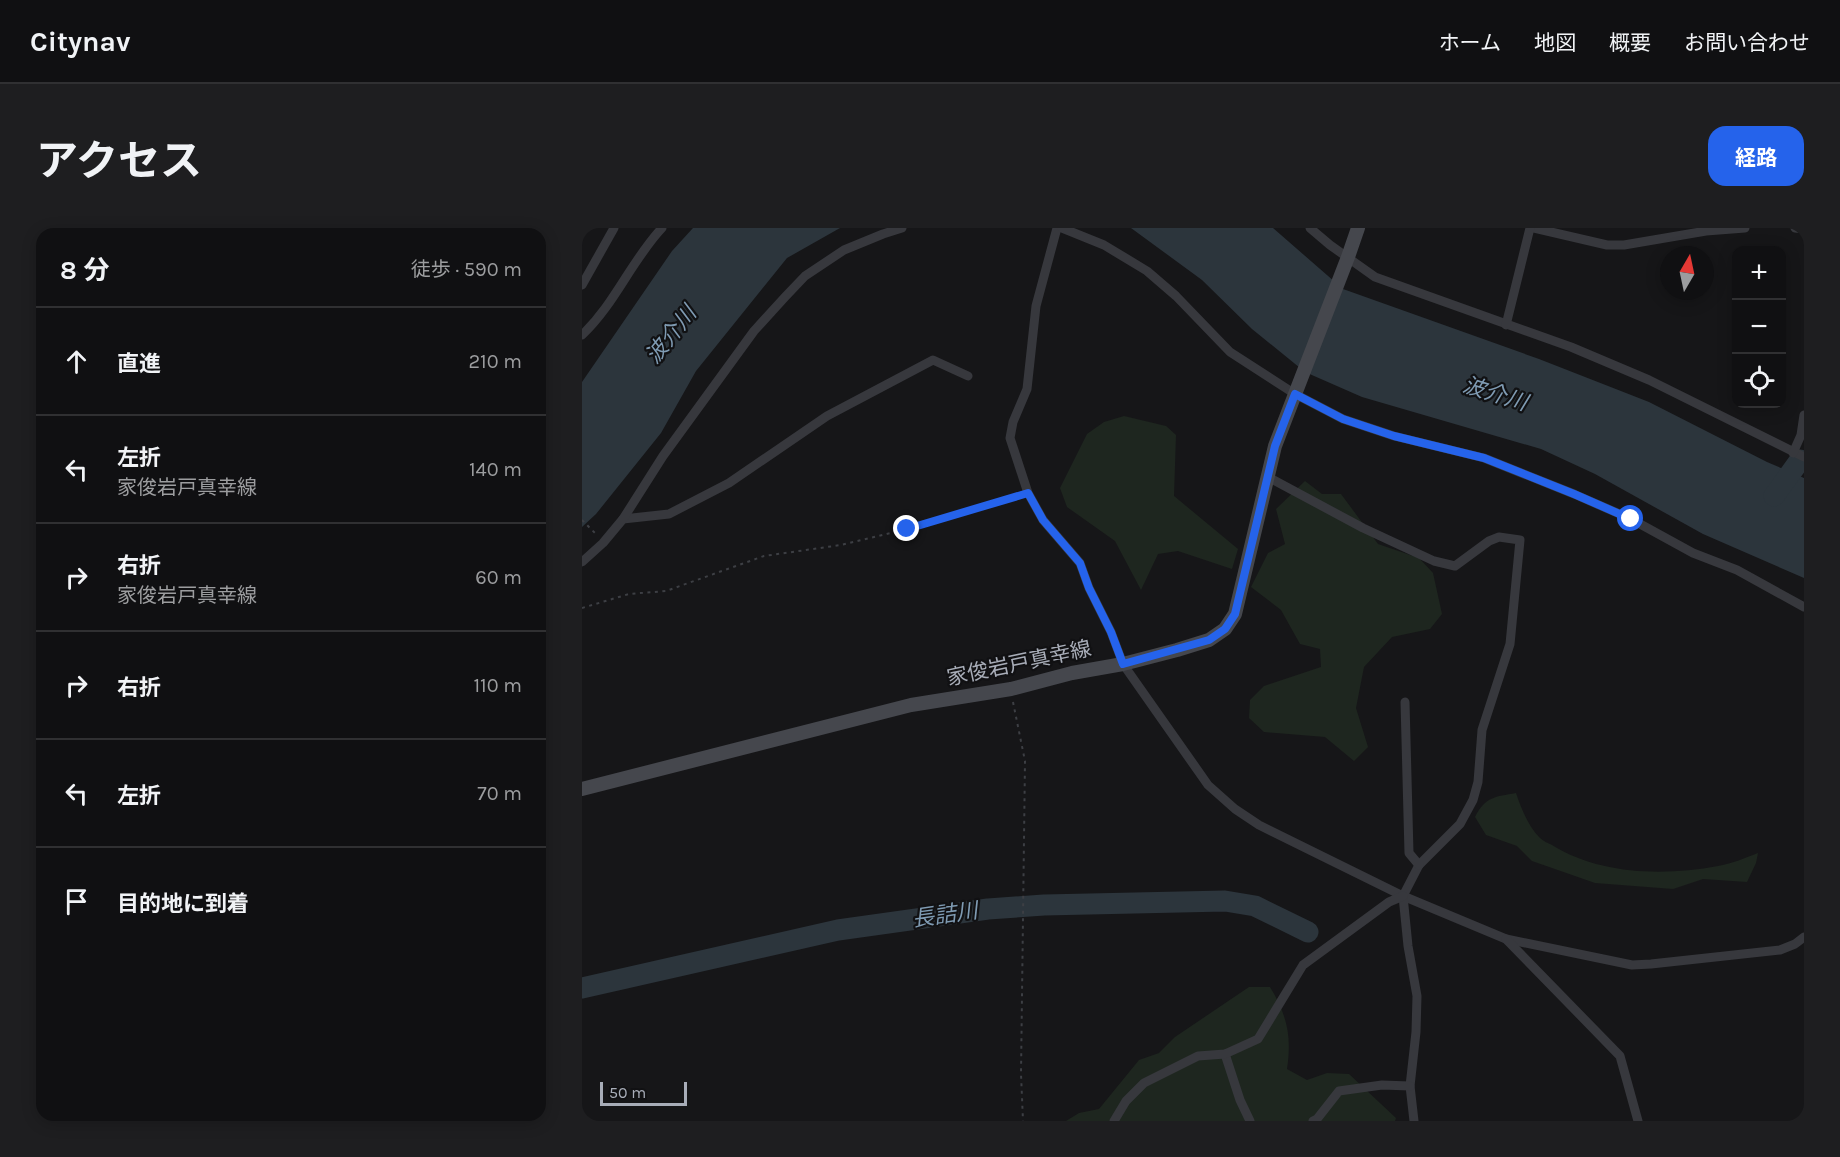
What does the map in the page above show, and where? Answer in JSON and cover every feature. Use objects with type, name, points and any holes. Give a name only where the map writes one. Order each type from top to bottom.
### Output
[{"type":"main road","name":"家俊岩戸真幸線","points":[[582,789],[901,708],[1011,689],[1072,673],[1123,664],[1209,640],[1225,629],[1235,614],[1275,446],[1358,228]]},
{"type":"street","points":[[582,285],[614,228]]},
{"type":"street","points":[[582,335],[617,292],[648,242],[662,228]]},
{"type":"street","points":[[582,562],[623,519],[663,456],[754,331],[805,276],[844,250],[902,228]]},
{"type":"street","points":[[1057,228],[1036,306],[1027,389],[1013,422],[1010,438],[1028,493],[1043,520],[1080,563],[1123,664],[1208,785],[1235,809],[1259,825],[1403,896],[1506,939],[1632,965],[1780,950],[1795,944],[1804,937]]},
{"type":"street","points":[[1062,228],[1104,244],[1147,271],[1176,296],[1230,352],[1343,419],[1394,436],[1484,458],[1574,494],[1631,519],[1693,553],[1737,570],[1804,607]]},
{"type":"street","points":[[1310,228],[1346,261],[1375,277],[1571,347],[1649,380],[1804,457]]},
{"type":"street","points":[[1506,325],[1532,228],[1607,245],[1624,245],[1706,231],[1745,228]]},
{"type":"street","points":[[1795,228],[1804,229]]},
{"type":"street","points":[[623,519],[669,514],[729,483],[827,416],[933,360],[968,376]]},
{"type":"street","points":[[1793,453],[1801,435],[1804,415]]},
{"type":"street","points":[[1268,477],[1364,528],[1434,561],[1455,566],[1489,541],[1499,537],[1520,540],[1510,644],[1482,730],[1478,782],[1473,800],[1460,824],[1419,865],[1403,896],[1408,946],[1417,996],[1410,1086],[1414,1121]]},
{"type":"street","points":[[1405,702],[1409,853],[1419,865]]},
{"type":"street","points":[[1114,1121],[1126,1101],[1143,1083],[1198,1056],[1225,1054],[1258,1039],[1303,965],[1389,903],[1403,896]]},
{"type":"street","points":[[1506,939],[1620,1056],[1638,1121]]},
{"type":"street","points":[[1225,1054],[1240,1100],[1250,1121]]},
{"type":"street","points":[[1313,1121],[1339,1091],[1382,1085],[1410,1086]]},
{"type":"path","points":[[582,608],[629,594],[666,591],[764,556],[841,545],[907,529],[1028,493]]},
{"type":"path","points":[[582,520],[604,541]]},
{"type":"path","points":[[1011,689],[1025,761],[1021,1074],[1023,1121]]},
{"type":"shaded area","points":[[1124,416],[1166,426],[1176,435],[1174,496],[1238,549],[1232,569],[1178,551],[1158,554],[1141,590],[1115,541],[1067,507],[1060,488],[1087,434],[1104,422]]},
{"type":"shaded area","points":[[1305,481],[1322,494],[1341,494],[1378,544],[1419,558],[1433,573],[1442,614],[1430,629],[1392,637],[1364,667],[1356,708],[1368,747],[1354,761],[1325,737],[1264,732],[1249,718],[1250,700],[1264,686],[1321,667],[1320,649],[1300,644],[1281,610],[1251,587],[1268,553],[1285,544],[1276,509]]},
{"type":"shaded area","points":[[1516,793],[1528,822],[1540,838],[1571,855],[1591,862],[1633,870],[1676,871],[1723,865],[1758,853],[1756,863],[1747,882],[1703,879],[1673,889],[1595,883],[1532,861],[1517,846],[1486,835],[1475,817],[1479,810],[1487,801]]},
{"type":"shaded area","points":[[1249,987],[1270,987],[1281,1007],[1287,1026],[1289,1046],[1287,1069],[1307,1080],[1327,1073],[1349,1074],[1396,1118],[1395,1121],[1066,1121],[1079,1113],[1099,1109],[1139,1060],[1159,1053],[1175,1037]]},
{"type":"water","name":"波介川","points":[[693,228],[840,228],[787,258],[696,371],[661,433],[596,514],[582,527],[582,382],[672,251]]},
{"type":"water","name":"波介川","points":[[1131,228],[1273,228],[1343,289],[1539,359],[1649,402],[1767,462],[1804,478],[1804,578],[1703,534],[1595,474],[1541,449],[1362,397],[1305,372],[1252,329],[1202,280]]},
{"type":"waterway","points":[[1774,496],[1800,460]]},
{"type":"waterway","name":"長詰川","points":[[582,988],[838,930],[988,909],[1044,905],[1225,901],[1255,906],[1308,932]]},
{"type":"route","points":[[907,529],[1028,493],[1043,520],[1080,563],[1123,664],[1209,640],[1225,629],[1235,614],[1275,446],[1295,394],[1343,419],[1394,436],[1484,458],[1631,519]]}]
